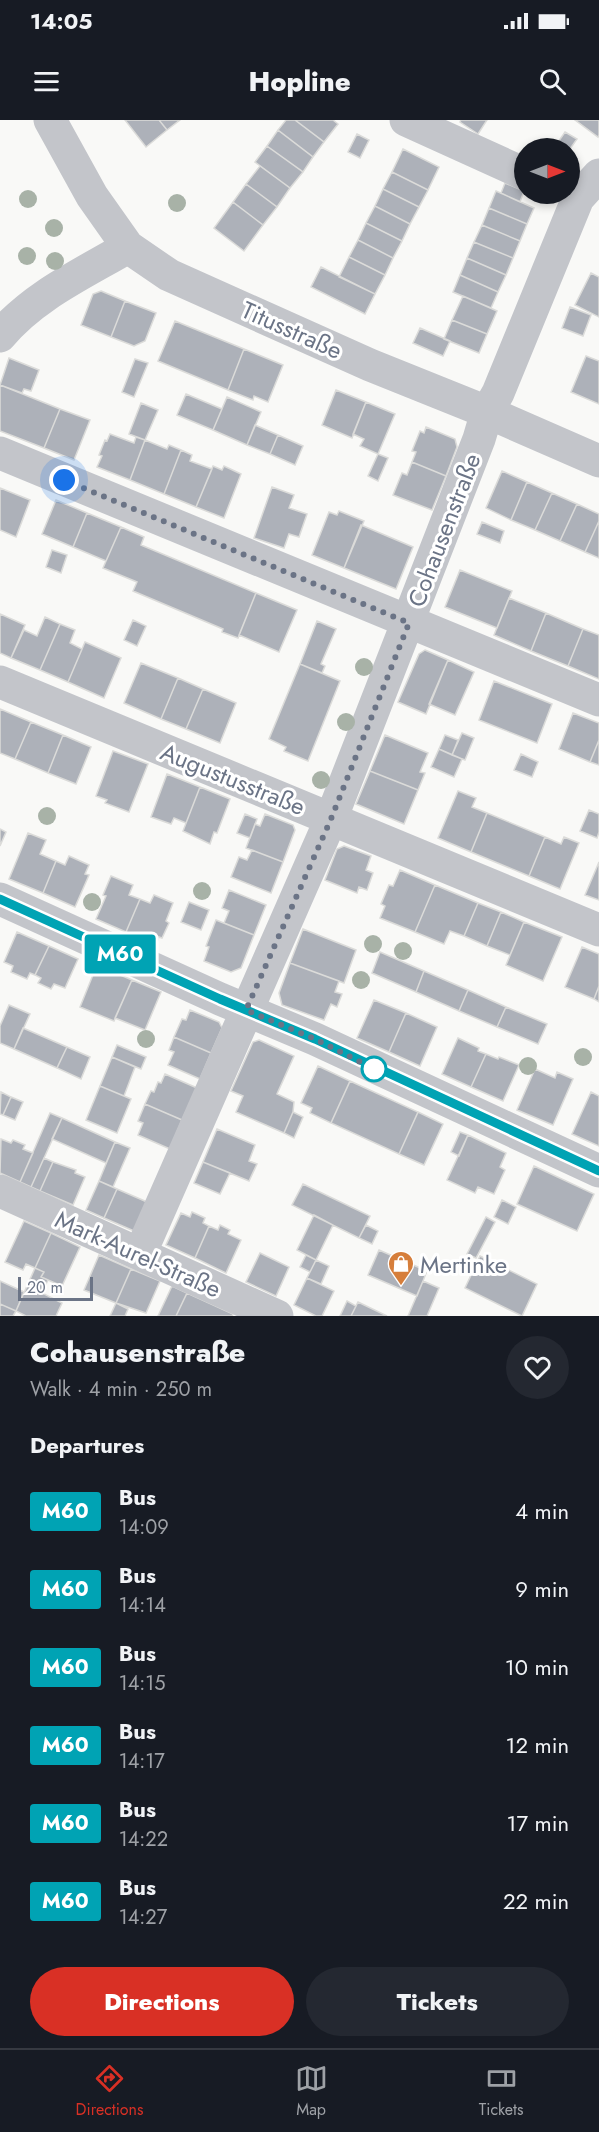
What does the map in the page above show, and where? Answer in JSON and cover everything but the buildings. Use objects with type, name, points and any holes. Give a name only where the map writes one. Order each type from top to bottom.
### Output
[{"type":"street","name":"Titusstraße","points":[[50,120],[92,196],[128,247],[169,275],[370,365],[487,412],[599,461]]},
{"type":"street","points":[[406,120],[514,169]]},
{"type":"street","name":"Cohausenstraße","points":[[140,1254],[331,819],[409,623],[479,439],[487,412],[498,393],[582,189]]},
{"type":"street","points":[[0,336],[14,318],[62,285],[128,247]]},
{"type":"street","points":[[0,453],[599,700]]},
{"type":"street","name":"Augustusstraße","points":[[0,682],[599,930]]},
{"type":"street","points":[[0,899],[315,1039],[599,1171]]},
{"type":"street","name":"Mark-Aurel-Straße","points":[[0,1191],[140,1254],[260,1313]]},
{"type":"bus line","name":"M60","points":[[0,899],[220,999],[315,1039],[375,1069],[599,1171]]},
{"type":"place","name":"Mertinke","points":[[401,1287]]},
{"type":"route","points":[[64,480],[409,623],[331,819],[246,1010],[315,1039],[374,1069]]}]
